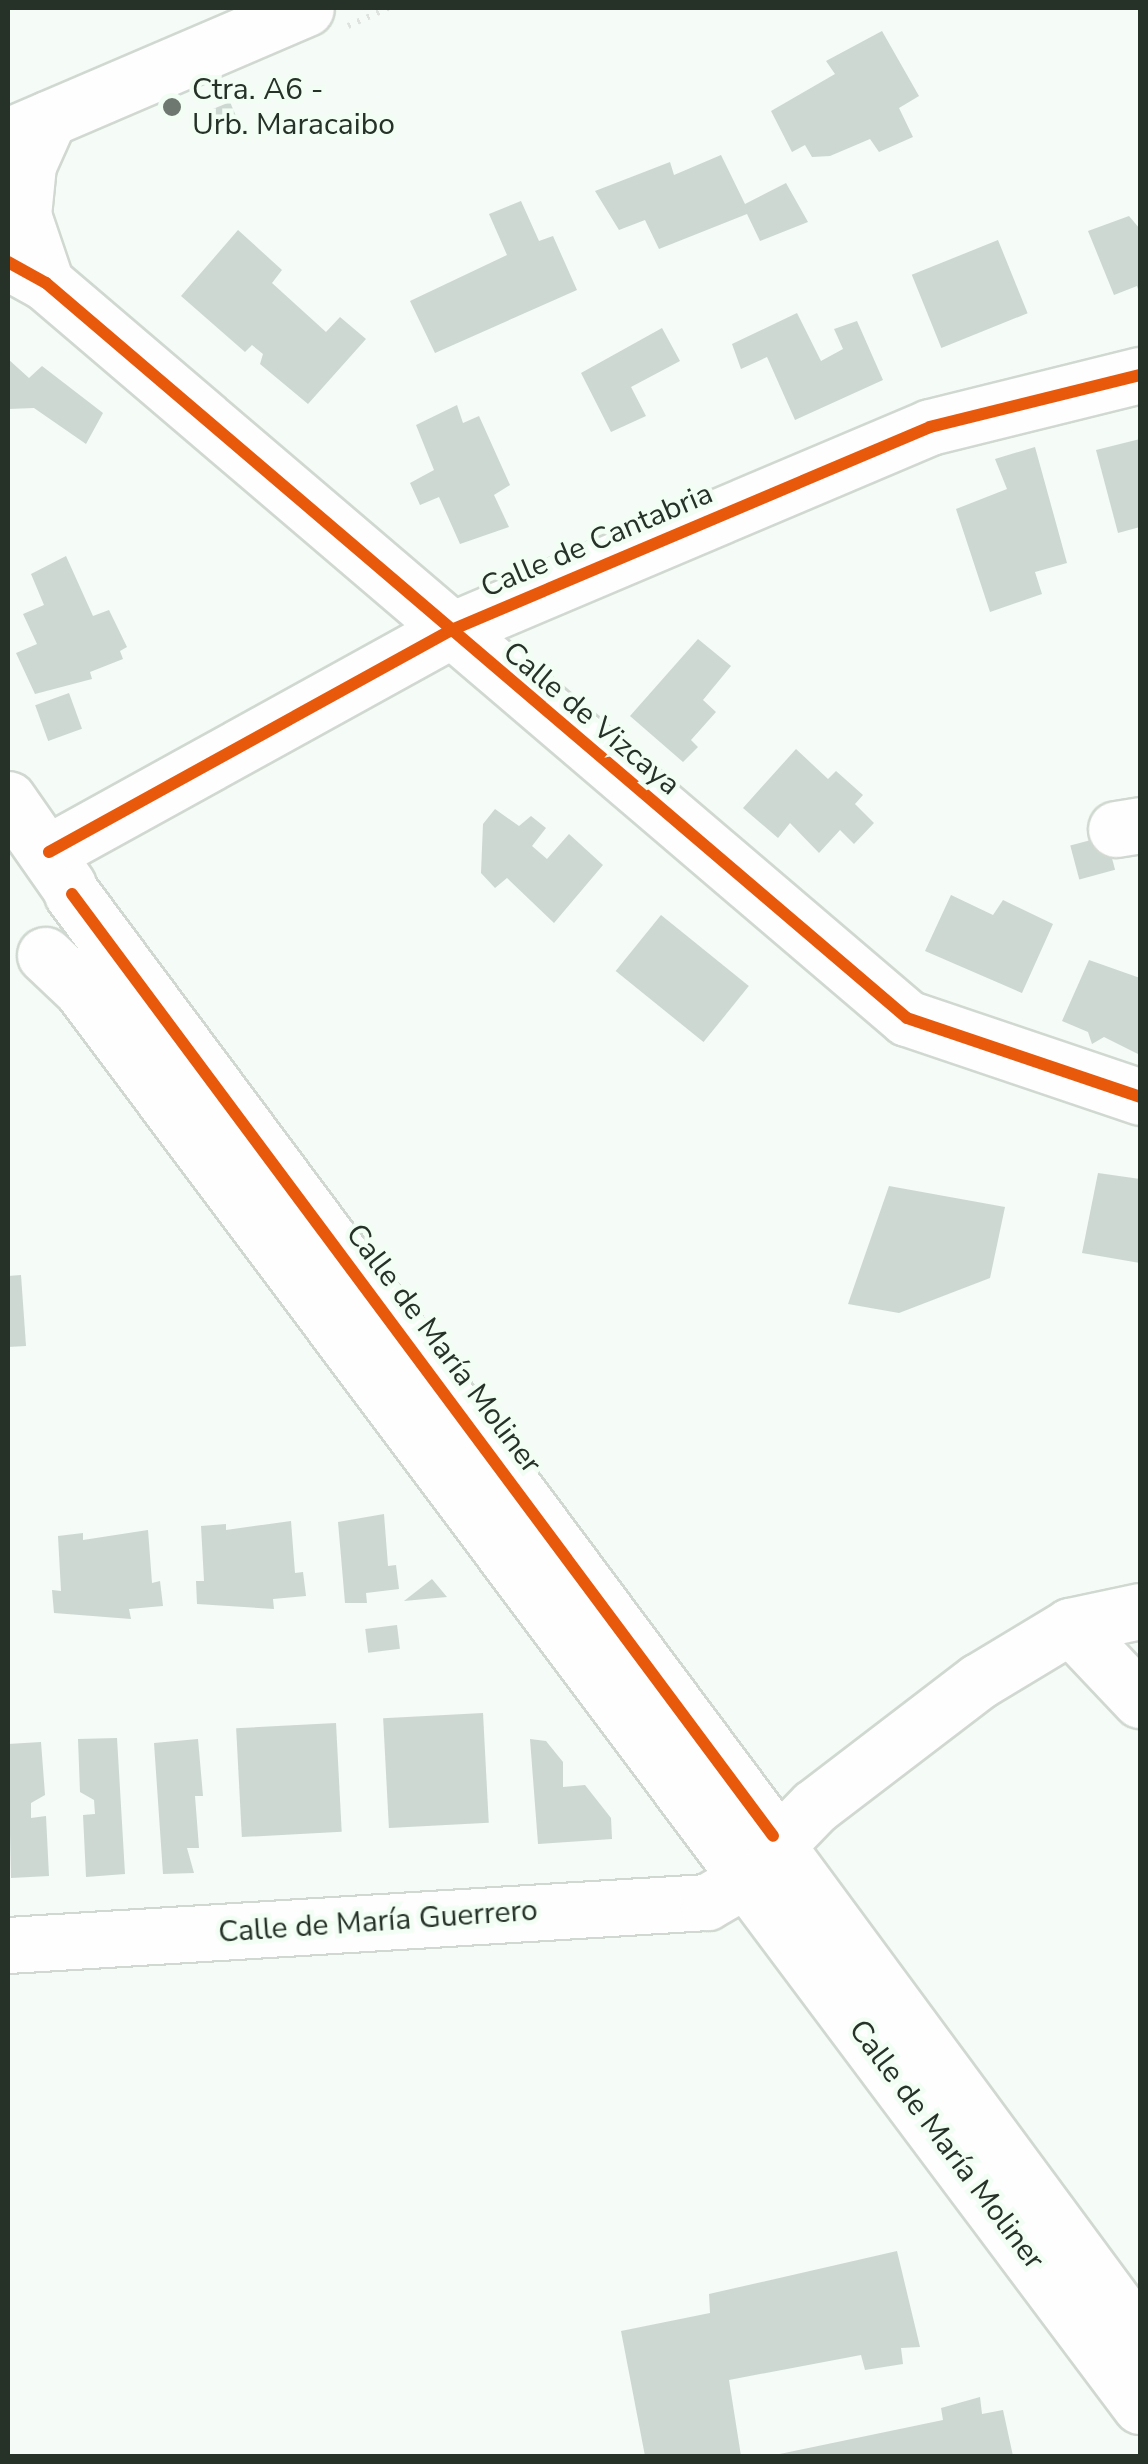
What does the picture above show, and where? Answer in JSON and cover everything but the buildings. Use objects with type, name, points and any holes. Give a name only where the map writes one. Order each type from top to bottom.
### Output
[{"type":"street","points":[[28,127],[306,8]]},
{"type":"street","name":"Calle de Vizcaya","points":[[28,127],[22,215],[27,272],[907,1018],[1140,1098]]},
{"type":"street","name":"Calle de Cantabria","points":[[60,873],[449,632],[930,427],[1140,375]]},
{"type":"street","name":"Calle de María Moliner","points":[[8,800],[761,1860],[1140,2406]]},
{"type":"street","points":[[26,960],[69,920],[60,873]]},
{"type":"street","name":"Calle de María Moliner","points":[[26,960],[81,989],[1140,2338]]},
{"type":"street","name":"Calle de María Guerrero","points":[[8,1945],[706,1902],[761,1860],[814,1807],[978,1680],[1070,1626],[1140,1611]]},
{"type":"street","points":[[1070,1626],[1140,1700]]},
{"type":"cycle path","points":[[8,262],[46,283],[907,1018],[1140,1097]]},
{"type":"cycle path","points":[[49,852],[449,631],[930,427],[1140,375]]},
{"type":"cycle path","points":[[72,894],[773,1836]]},
{"type":"place","name":"Ctra. A6 - Urb. Maracaibo","points":[[172,107]]}]
